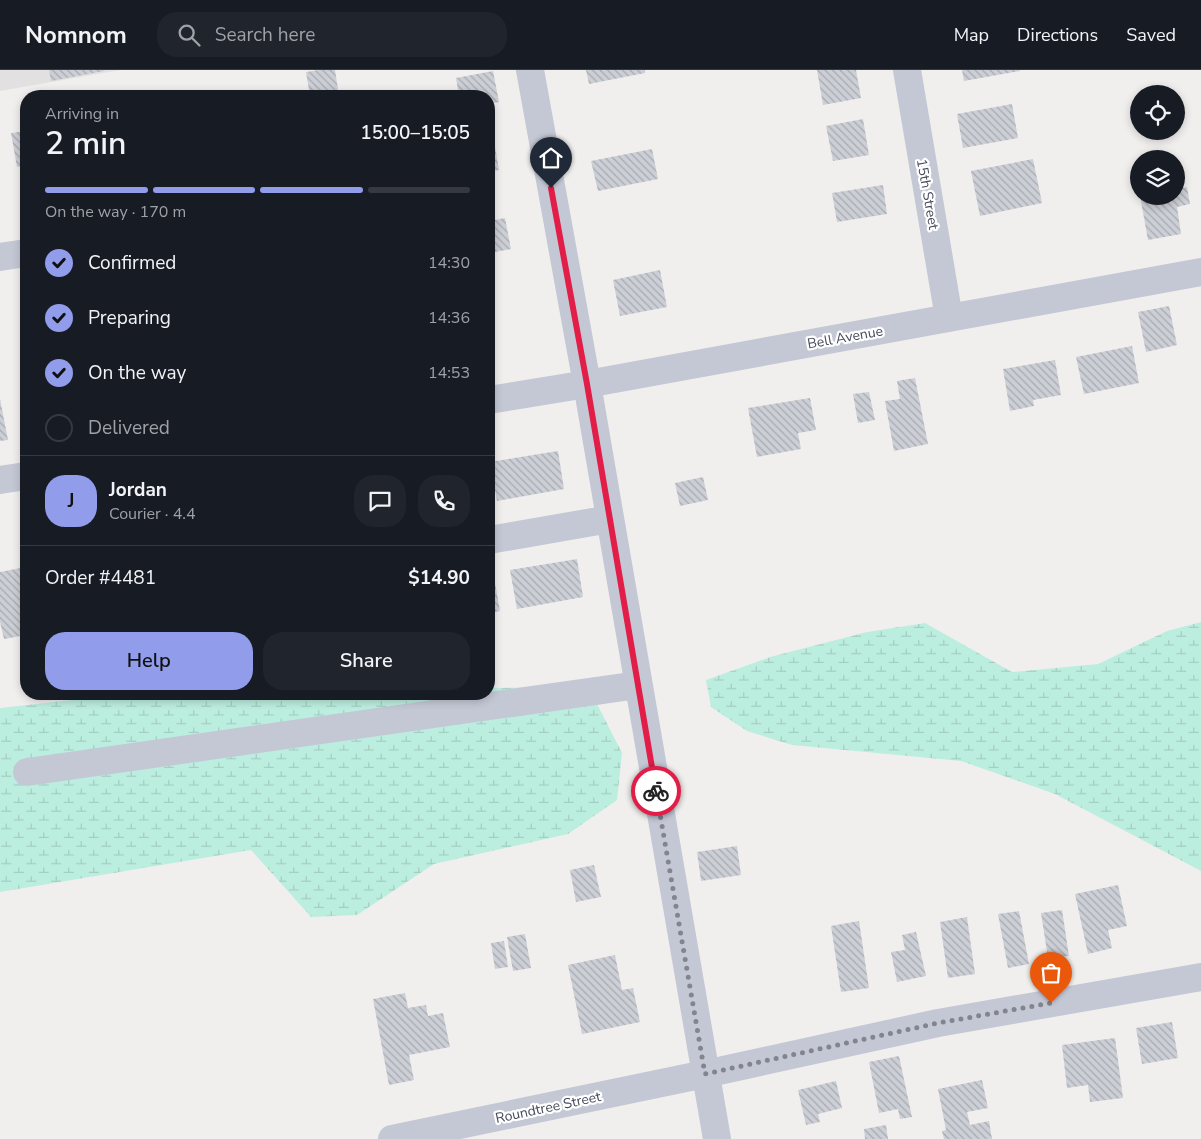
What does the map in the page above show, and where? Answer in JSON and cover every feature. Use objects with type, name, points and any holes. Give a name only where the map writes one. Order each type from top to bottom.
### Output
[{"type":"street","points":[[530,70],[587,384],[717,1139]]},
{"type":"street","name":"15th Street","points":[[907,70],[949,318]]},
{"type":"street","points":[[0,257],[20,255]]},
{"type":"street","name":"Bell Avenue","points":[[495,399],[587,384],[1201,272]]},
{"type":"street","points":[[0,480],[20,477]]},
{"type":"street","points":[[495,539],[610,519]]},
{"type":"street","points":[[26,772],[638,685]]},
{"type":"street","name":"Roundtree Street","points":[[392,1139],[938,1023],[1201,977]]},
{"type":"shaded area","points":[[0,70],[120,70],[0,91]]},
{"type":"green space","points":[[1201,622],[1201,871],[1055,794],[961,761],[792,745],[747,731],[711,707],[706,680],[770,657],[867,632],[925,623],[1012,672],[1098,664],[1167,631]]},
{"type":"green space","points":[[554,687],[595,700],[622,753],[617,800],[568,834],[434,864],[357,915],[311,917],[251,850],[0,892],[0,708],[72,700],[495,700],[495,688]]},
{"type":"building","points":[[49,70],[104,70],[104,71],[51,81]]},
{"type":"building","points":[[335,70],[338,90],[309,90],[306,72]]},
{"type":"building","points":[[586,70],[645,70],[645,73],[589,84]]},
{"type":"building","points":[[817,70],[856,70],[861,98],[823,105]]},
{"type":"building","points":[[962,70],[1019,70],[1020,71],[964,81]]},
{"type":"building","points":[[493,71],[499,102],[495,103],[495,90],[458,90],[456,78]]},
{"type":"building","points":[[1012,104],[1018,138],[963,148],[957,114]]},
{"type":"building","points":[[863,119],[869,155],[833,161],[826,126]]},
{"type":"building","points":[[20,132],[20,167],[17,167],[11,133]]},
{"type":"building","points":[[495,147],[499,170],[495,171]]},
{"type":"building","points":[[652,149],[658,179],[598,191],[591,161]]},
{"type":"building","points":[[1033,159],[1042,203],[980,216],[971,171]]},
{"type":"building","points":[[883,185],[887,214],[837,222],[832,193]]},
{"type":"building","points":[[1185,187],[1187,187],[1190,204],[1177,207],[1181,234],[1148,240],[1142,205],[1185,205]]},
{"type":"building","points":[[505,218],[511,249],[495,252],[495,220]]},
{"type":"building","points":[[660,270],[667,307],[620,316],[613,280]]},
{"type":"building","points":[[1169,306],[1177,345],[1146,352],[1138,312]]},
{"type":"building","points":[[1132,346],[1139,383],[1084,394],[1076,357]]},
{"type":"building","points":[[1055,360],[1061,395],[1033,400],[1034,406],[1010,411],[1003,369]]},
{"type":"building","points":[[915,378],[928,444],[894,451],[885,401],[900,399],[897,381]]},
{"type":"building","points":[[869,392],[875,420],[858,423],[853,394]]},
{"type":"building","points":[[810,398],[816,430],[798,433],[801,449],[757,457],[748,408]]},
{"type":"building","points":[[0,399],[8,440],[0,441]]},
{"type":"building","points":[[558,451],[564,489],[497,501],[495,461]]},
{"type":"building","points":[[703,477],[708,500],[680,506],[675,483]]},
{"type":"building","points":[[577,559],[583,597],[517,609],[510,570]]},
{"type":"building","points":[[20,568],[20,636],[4,639],[0,622],[0,572]]},
{"type":"building","points":[[495,583],[500,611],[495,612]]},
{"type":"building","points":[[737,846],[741,875],[701,881],[697,852]]},
{"type":"building","points":[[594,865],[601,897],[576,902],[570,870]]},
{"type":"building","points":[[1118,885],[1127,926],[1108,930],[1112,948],[1088,954],[1075,894]]},
{"type":"building","points":[[1062,910],[1069,956],[1048,958],[1041,913]]},
{"type":"building","points":[[1019,911],[1029,964],[1008,968],[998,914]]},
{"type":"building","points":[[967,917],[975,974],[948,978],[940,922]]},
{"type":"building","points":[[859,921],[869,988],[841,992],[831,926]]},
{"type":"building","points":[[916,932],[926,976],[897,982],[891,952],[905,950],[902,935]]},
{"type":"building","points":[[525,934],[531,968],[513,971],[507,937]]},
{"type":"building","points":[[504,941],[508,967],[495,969],[491,943]]},
{"type":"building","points":[[615,955],[622,990],[633,988],[640,1022],[582,1034],[568,965]]},
{"type":"building","points":[[405,993],[408,1008],[426,1005],[428,1016],[443,1013],[450,1047],[409,1055],[414,1080],[389,1085],[373,999]]},
{"type":"building","points":[[1172,1022],[1178,1058],[1142,1064],[1136,1028]]},
{"type":"building","points":[[1115,1038],[1123,1098],[1090,1102],[1088,1085],[1067,1088],[1062,1045]]},
{"type":"building","points":[[899,1056],[912,1117],[900,1119],[898,1109],[879,1113],[869,1062]]},
{"type":"building","points":[[982,1080],[988,1108],[967,1112],[970,1125],[989,1121],[992,1139],[944,1139],[942,1131],[946,1130],[938,1089]]},
{"type":"building","points":[[836,1081],[842,1108],[818,1114],[820,1122],[806,1125],[798,1090]]},
{"type":"building","points":[[886,1125],[888,1139],[865,1139],[864,1129]]},
{"type":"way so far","points":[[656,791],[705,1074],[938,1023],[1051,1003]]},
{"type":"route","points":[[551,188],[587,384],[656,791]]}]
